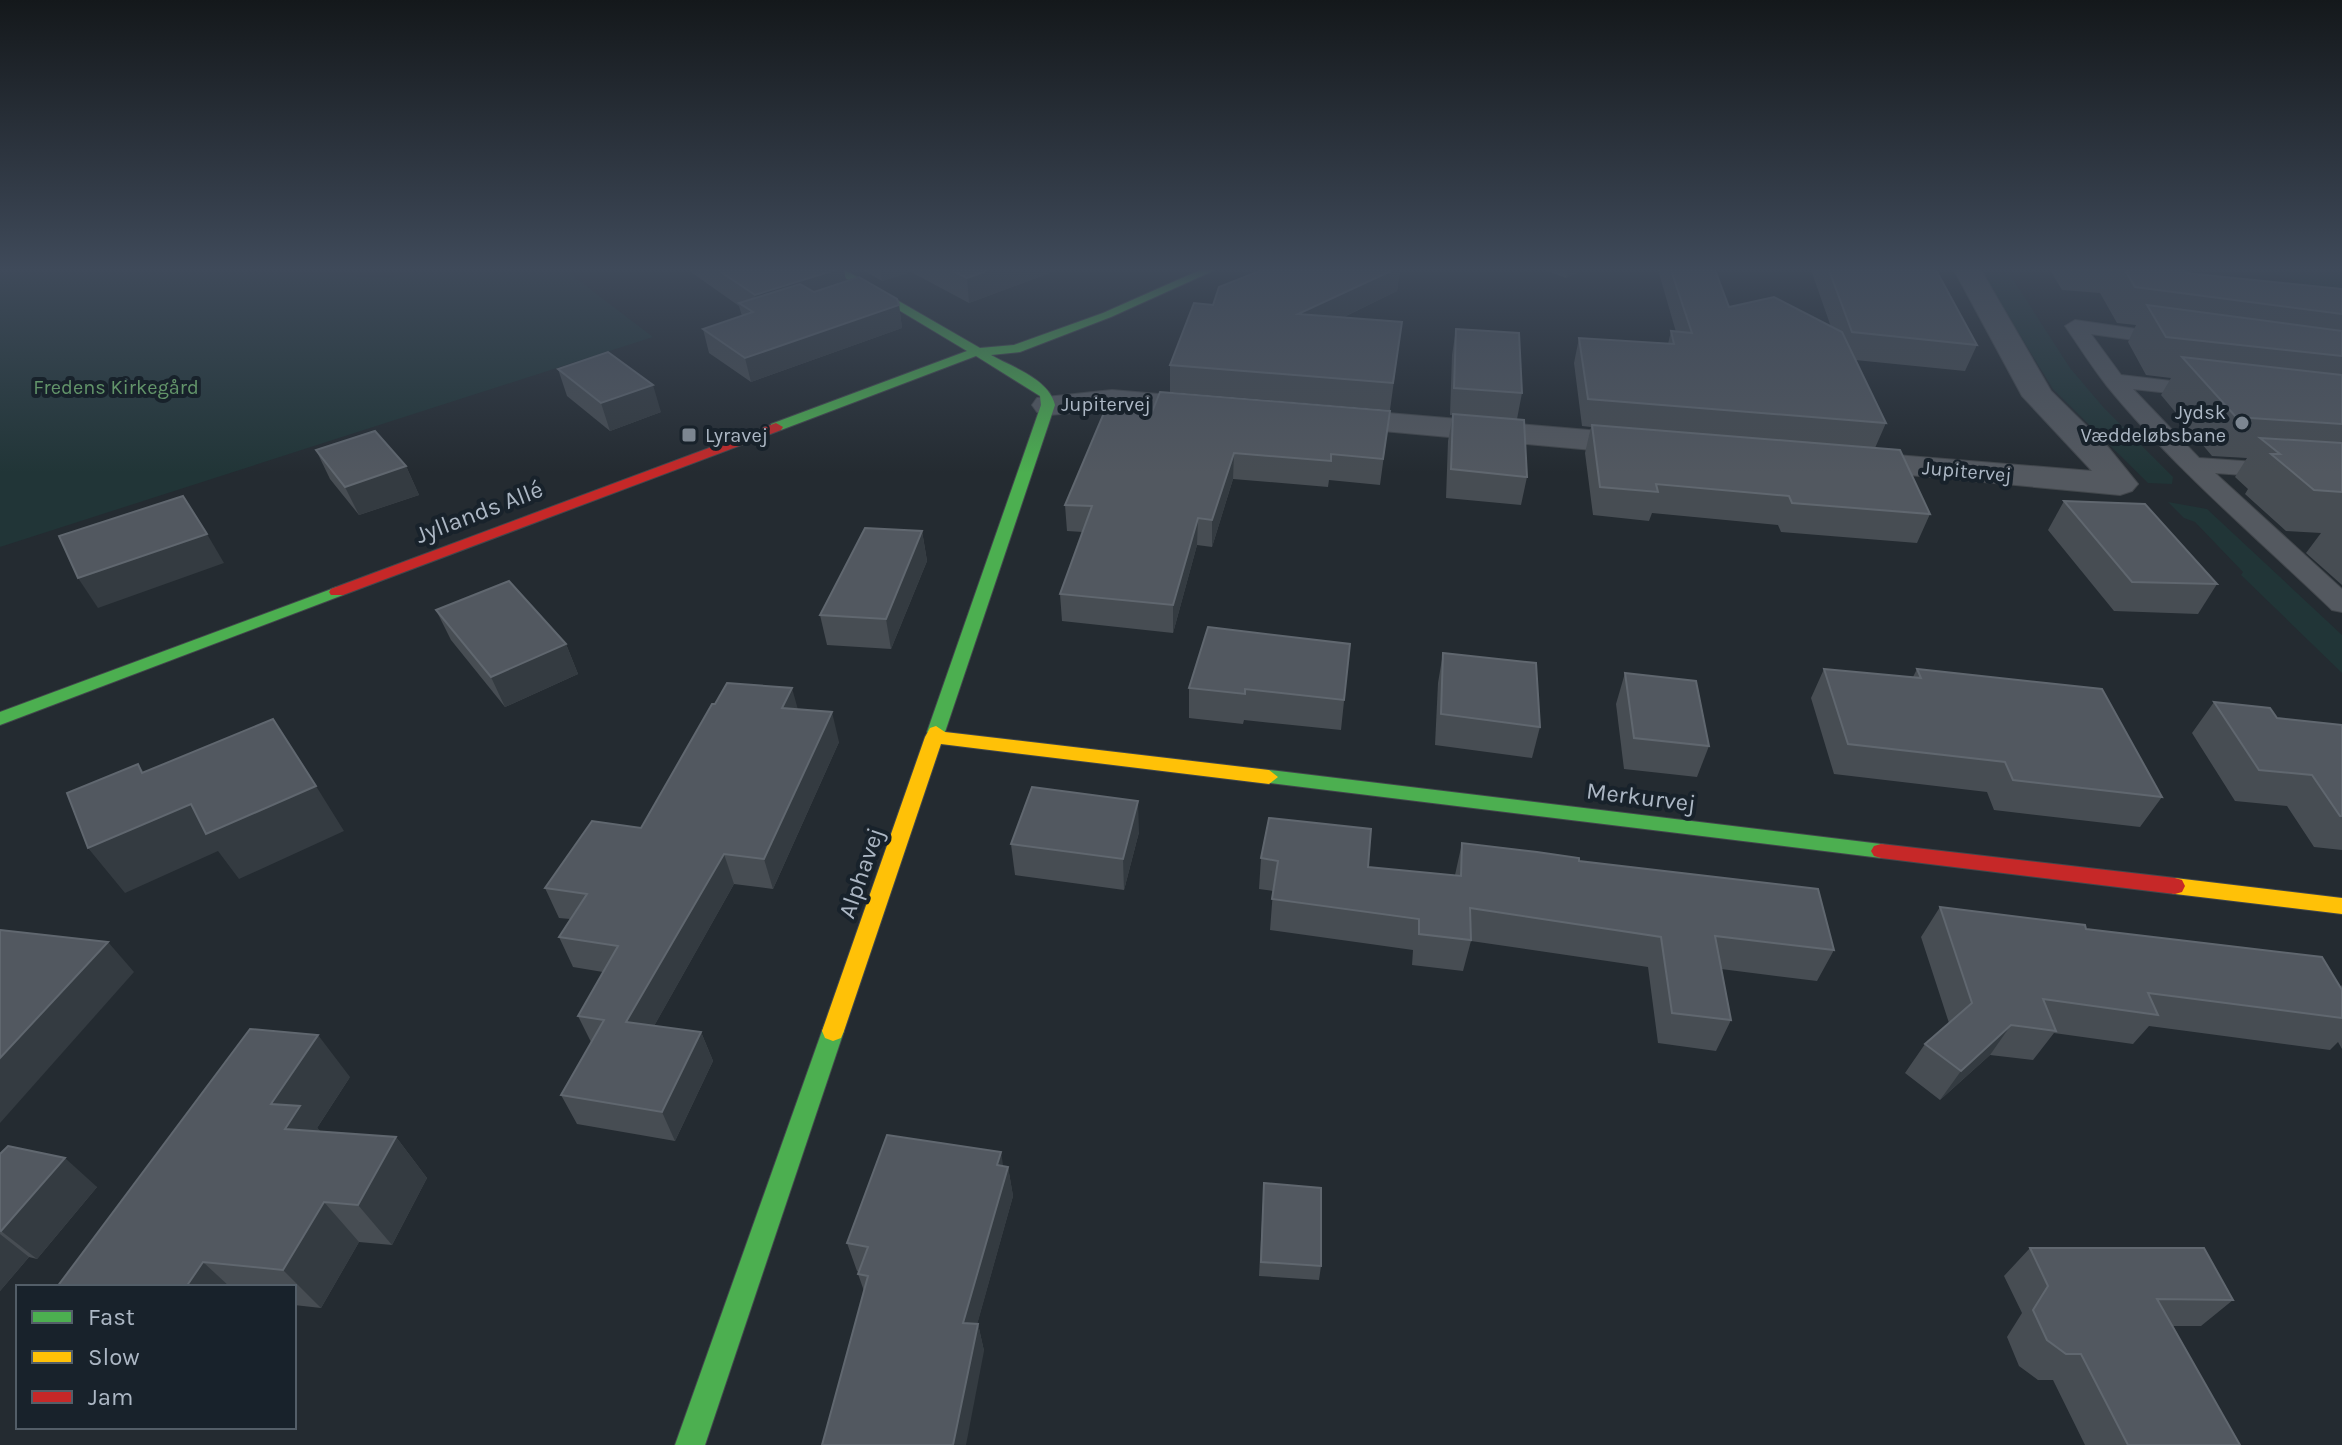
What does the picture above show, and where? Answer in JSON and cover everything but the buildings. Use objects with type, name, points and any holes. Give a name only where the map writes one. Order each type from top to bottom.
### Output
[{"type":"street","points":[[951,337],[1036,386],[1046,395],[1048,405]]},
{"type":"street","name":"Jyllands Allé","points":[[976,352],[985,337]]},
{"type":"street","name":"Jyllands Allé","points":[[0,719],[976,352],[1016,349],[1047,337]]},
{"type":"street","name":"Jupitervej","points":[[1821,459],[2120,484],[2096,454],[2038,396],[2005,337]]},
{"type":"street","name":"Jupitervej","points":[[1048,405],[1112,400],[1253,412]]},
{"type":"street","name":"Alphavej","points":[[690,1445],[1048,405]]},
{"type":"street","points":[[1301,416],[1679,447]]},
{"type":"street","name":"Merkurvej","points":[[934,737],[2342,906]]},
{"type":"lane","points":[[2083,337],[2114,381],[2194,465],[2342,604]]},
{"type":"lane","points":[[2159,337],[2185,341]]},
{"type":"lane","points":[[2114,381],[2221,393]]},
{"type":"lane","points":[[2194,465],[2342,475]]},
{"type":"lane","points":[[2277,541],[2316,543]]},
{"type":"green space","name":"Fredens Kirkegård","points":[[0,337],[652,337],[0,547]]},
{"type":"green space","points":[[2021,337],[2050,337],[2070,368],[2104,408],[2173,477],[2172,484],[2148,483],[2053,389]]},
{"type":"green space","points":[[2168,502],[2207,509],[2342,635],[2342,673],[2241,575],[2243,572],[2195,522],[2184,518]]},
{"type":"traffic: fast","points":[[936,732],[1048,405],[1046,395],[1036,386],[953,337]]},
{"type":"traffic: fast","points":[[776,427],[976,352],[1016,349],[1047,337]]},
{"type":"traffic: fast","points":[[0,719],[337,592]]},
{"type":"traffic: fast","points":[[1269,777],[1881,851]]},
{"type":"traffic: fast","points":[[690,1445],[833,1031]]},
{"type":"traffic: slow","points":[[833,1031],[936,732]]},
{"type":"traffic: slow","points":[[934,737],[1269,777]]},
{"type":"traffic: slow","points":[[2175,886],[2342,906]]},
{"type":"traffic: jam","points":[[337,592],[776,427]]},
{"type":"traffic: jam","points":[[1881,851],[2175,886]]},
{"type":"place","name":"Jydsk Væddeløbsbane","points":[[2242,423]]},
{"type":"place","name":"Lyravej","points":[[689,435]]}]
